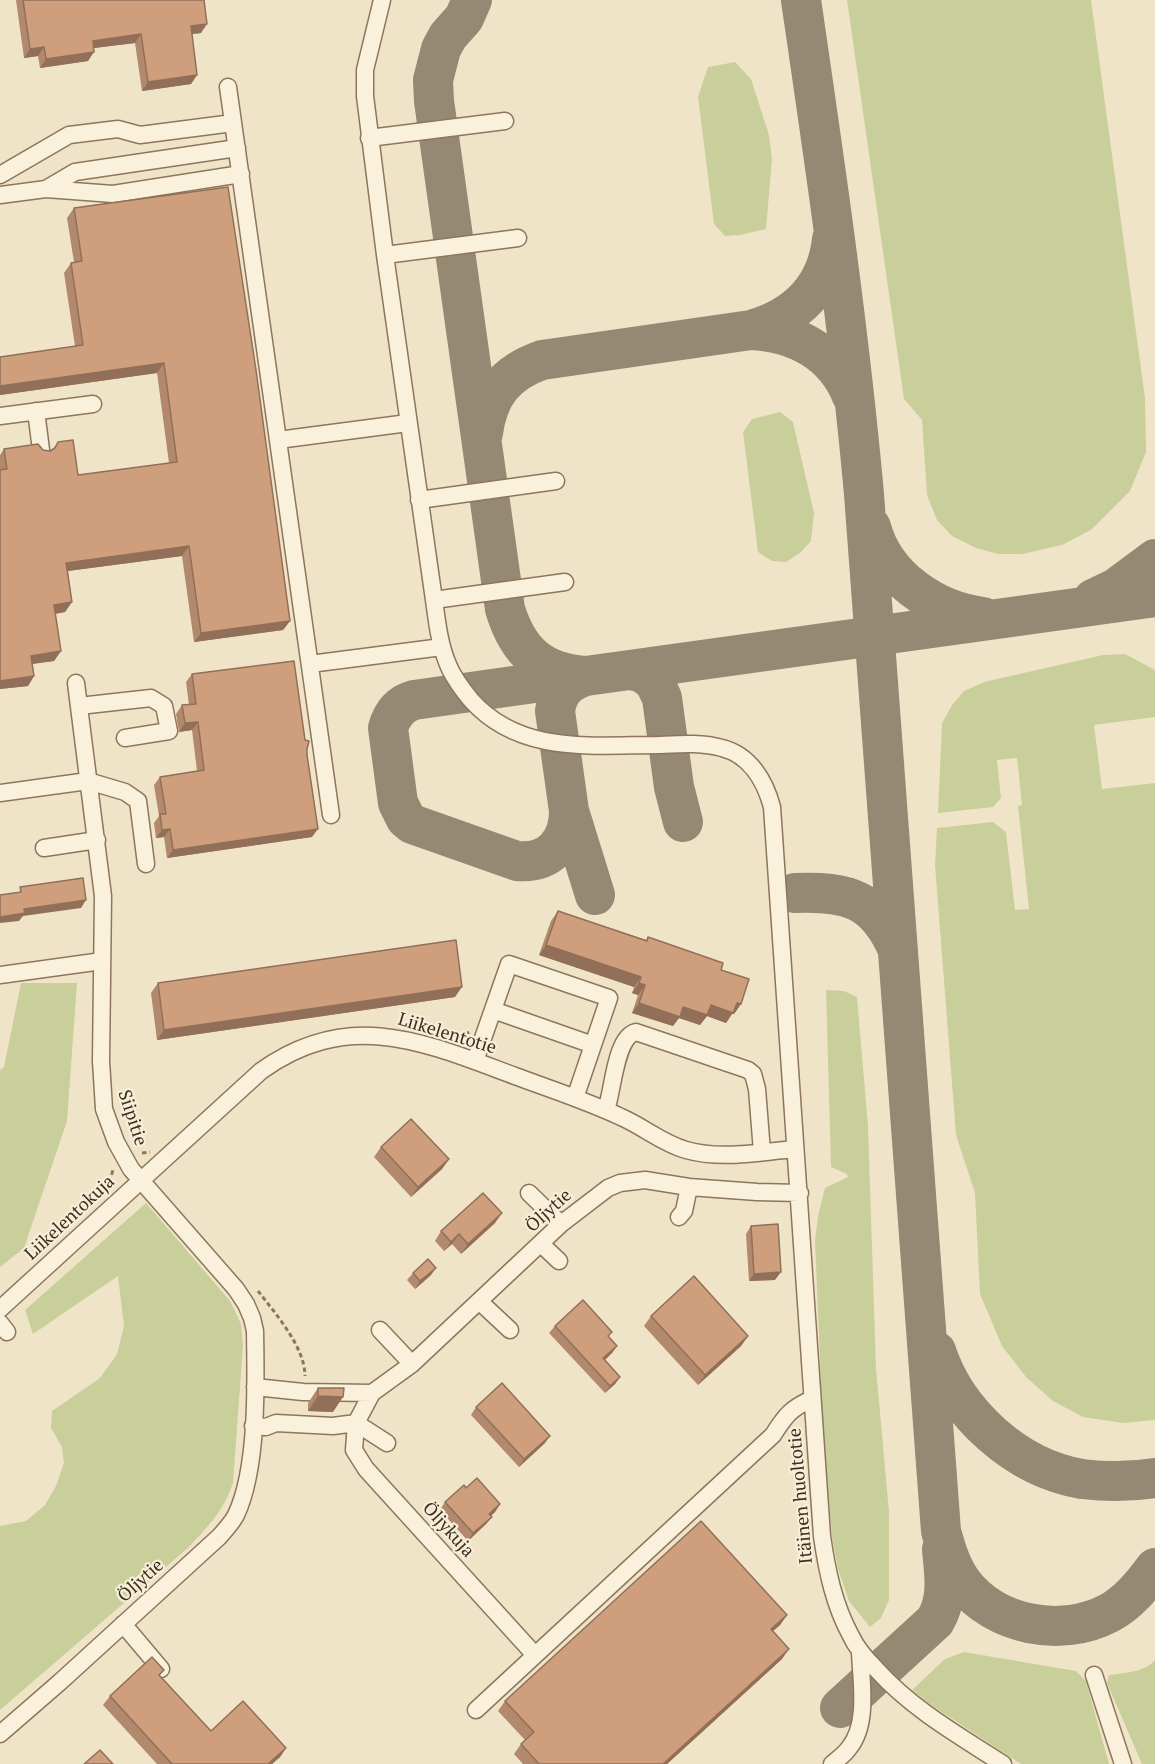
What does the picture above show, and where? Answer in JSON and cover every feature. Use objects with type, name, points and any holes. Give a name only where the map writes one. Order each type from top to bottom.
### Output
[{"type":"street","name":"Itäinen huoltotie","points":[[382,0],[365,70],[364,96],[408,423],[442,647],[457,681],[479,708],[494,720],[530,739],[567,746],[676,744],[723,748],[737,754],[761,777],[772,807],[795,1149],[800,1193],[812,1399],[822,1536],[828,1577],[842,1618],[860,1652],[894,1689],[927,1716],[1003,1764]]},
{"type":"street","points":[[228,87],[331,815]]},
{"type":"street","points":[[369,138],[505,121]]},
{"type":"street","points":[[0,175],[69,135],[118,129],[140,135],[233,123]]},
{"type":"street","points":[[46,189],[75,172],[237,148]]},
{"type":"street","points":[[0,195],[46,189],[113,194],[241,174]]},
{"type":"street","points":[[385,255],[518,238]]},
{"type":"street","points":[[0,416],[93,404]]},
{"type":"street","points":[[36,411],[41,450]]},
{"type":"street","points":[[278,440],[408,423]]},
{"type":"street","points":[[420,500],[556,481]]},
{"type":"street","points":[[434,600],[565,582]]},
{"type":"street","points":[[310,664],[442,647]]},
{"type":"street","name":"Siipitie","points":[[76,682],[103,896],[101,1061],[104,1109],[116,1142],[139,1180],[225,1275],[246,1304],[255,1331],[255,1387]]},
{"type":"street","points":[[79,706],[150,698],[165,706],[169,731],[125,738]]},
{"type":"street","points":[[0,793],[88,782],[125,792],[138,801],[146,864]]},
{"type":"street","points":[[44,848],[97,840]]},
{"type":"street","points":[[0,975],[102,961]]},
{"type":"street","points":[[475,1061],[509,964],[609,998],[575,1098]]},
{"type":"street","points":[[493,1010],[593,1045]]},
{"type":"street","points":[[606,1110],[614,1072],[625,1039],[636,1032],[748,1070],[753,1074],[757,1089],[762,1152]]},
{"type":"street","name":"Liikelentotie","points":[[139,1180],[261,1071],[291,1051],[344,1036],[384,1035],[423,1044],[475,1061],[606,1110],[670,1144],[688,1150],[722,1155],[795,1149]]},
{"type":"street","name":"Liikelentokuja","points":[[0,1309],[139,1180]]},
{"type":"street","name":"Öljytie","points":[[356,1423],[372,1393],[412,1364],[561,1224],[597,1195],[620,1183],[645,1180],[757,1192],[800,1193]]},
{"type":"street","points":[[679,1217],[684,1210],[688,1186]]},
{"type":"street","points":[[529,1193],[561,1224]]},
{"type":"street","points":[[541,1244],[560,1261]]},
{"type":"street","points":[[479,1301],[510,1330]]},
{"type":"street","points":[[380,1330],[412,1364]]},
{"type":"street","points":[[255,1387],[303,1392],[372,1393]]},
{"type":"street","name":"Öljytie","points":[[0,1734],[219,1537],[235,1517],[246,1488],[255,1387]]},
{"type":"street","points":[[476,1710],[534,1654],[773,1436],[785,1417],[795,1407],[812,1399]]},
{"type":"street","points":[[253,1426],[266,1427],[276,1423],[333,1426],[356,1423],[387,1443]]},
{"type":"street","name":"Öljykuja","points":[[356,1423],[354,1450],[366,1469],[534,1654]]},
{"type":"street","points":[[123,1624],[161,1669]]},
{"type":"street","points":[[832,1764],[850,1748],[858,1731],[862,1694],[860,1652]]},
{"type":"street","points":[[1094,1675],[1123,1764]]},
{"type":"path","points":[[135,1147],[154,1168]]},
{"type":"path","points":[[256,1289],[277,1317],[303,1362],[303,1392]]},
{"type":"green space","points":[[847,0],[1091,0],[1145,398],[1146,452],[1130,491],[1091,530],[1062,545],[1022,554],[998,554],[976,548],[952,536],[937,520],[927,495],[922,420],[904,399]]},
{"type":"green space","points":[[735,62],[751,79],[769,135],[772,159],[766,229],[725,236],[714,224],[698,97],[708,67]]},
{"type":"green space","points":[[780,412],[793,422],[814,513],[811,541],[800,553],[786,562],[772,561],[758,552],[743,432],[752,419]]},
{"type":"green space","points":[[1125,654],[1155,670],[1155,717],[1094,725],[1102,789],[1155,783],[1155,1420],[1123,1423],[1083,1417],[1053,1401],[1026,1377],[1002,1346],[980,1294],[975,1193],[956,1135],[935,865],[937,828],[993,822],[1006,832],[1015,910],[1029,909],[1018,806],[1022,805],[1017,758],[997,760],[1001,798],[993,807],[938,813],[942,723],[952,705],[964,691],[984,682],[1103,655]]},
{"type":"green space","points":[[21,983],[77,983],[67,1121],[24,1248],[0,1267],[0,1070],[4,1067]]},
{"type":"green space","points":[[826,990],[844,991],[857,997],[868,1126],[876,1368],[889,1512],[889,1600],[881,1618],[870,1627],[849,1601],[838,1569],[832,1537],[823,1432],[815,1241],[825,1188],[848,1177],[847,1174],[831,1167]]},
{"type":"green space","points":[[146,1203],[230,1301],[241,1324],[243,1346],[233,1483],[220,1510],[189,1547],[0,1710],[0,1526],[26,1521],[45,1505],[56,1486],[64,1463],[62,1447],[51,1428],[52,1411],[100,1378],[117,1354],[124,1326],[118,1276],[33,1334],[25,1310]]},
{"type":"green space","points":[[964,1652],[1076,1671],[1086,1681],[1109,1764],[1021,1764],[912,1690],[945,1659]]},
{"type":"green space","points":[[1155,1660],[1155,1764],[1142,1764],[1107,1683],[1109,1675],[1128,1673],[1146,1667]]},
{"type":"building","points":[[23,0],[204,0],[207,24],[191,26],[197,75],[148,82],[141,34],[93,41],[94,52],[46,59],[44,47],[30,49]]},
{"type":"building","points":[[228,187],[256,370],[290,621],[201,633],[189,546],[66,563],[72,602],[54,605],[61,651],[31,656],[34,676],[0,681],[0,470],[7,469],[4,449],[38,444],[43,450],[50,451],[58,442],[73,440],[78,475],[177,462],[164,363],[0,386],[0,357],[83,345],[71,263],[82,261],[74,208]]},
{"type":"building","points":[[294,661],[305,740],[309,741],[307,755],[318,829],[173,850],[170,829],[162,830],[160,814],[166,814],[160,777],[204,770],[198,722],[185,723],[182,705],[196,704],[192,674]]},
{"type":"building","points":[[83,878],[86,900],[24,909],[25,913],[0,917],[0,895],[21,892],[20,887]]},
{"type":"building","points":[[558,911],[647,941],[648,937],[723,963],[721,970],[749,979],[741,1004],[737,1003],[733,1013],[711,1005],[707,1015],[683,1007],[680,1017],[639,1003],[645,985],[639,983],[641,977],[546,945]]},
{"type":"building","points":[[456,940],[462,987],[164,1030],[158,983]]},
{"type":"building","points":[[411,1119],[449,1159],[418,1187],[381,1147]]},
{"type":"building","points":[[483,1193],[502,1213],[468,1244],[459,1234],[451,1242],[441,1231]]},
{"type":"building","points":[[778,1224],[781,1272],[754,1274],[751,1226]]},
{"type":"building","points":[[428,1259],[436,1268],[420,1281],[413,1273]]},
{"type":"building","points":[[694,1276],[748,1336],[705,1375],[651,1316]]},
{"type":"building","points":[[583,1300],[612,1332],[608,1336],[617,1346],[603,1358],[620,1377],[610,1386],[555,1326]]},
{"type":"building","points":[[502,1383],[550,1436],[524,1459],[476,1407]]},
{"type":"building","points":[[318,1388],[344,1388],[343,1397],[318,1396]]},
{"type":"building","points":[[477,1478],[500,1504],[489,1514],[492,1517],[473,1533],[445,1502],[464,1485],[466,1488]]},
{"type":"building","points":[[701,1521],[787,1615],[771,1629],[789,1649],[663,1764],[539,1764],[521,1744],[534,1732],[505,1701]]},
{"type":"building","points":[[152,1657],[164,1670],[159,1675],[211,1731],[243,1701],[286,1748],[268,1764],[172,1764],[110,1696]]},
{"type":"building","points":[[100,1750],[113,1764],[84,1764]]},
{"type":"taxiway","points":[[472,0],[464,18],[448,36],[441,49],[433,80],[434,101],[505,609],[517,637],[534,658],[556,670],[586,676],[1155,597]]},
{"type":"taxiway","points":[[801,0],[844,308],[864,494],[941,1531],[955,1570],[962,1582],[976,1597],[992,1609],[1011,1618],[1030,1623],[1051,1626],[1091,1621],[1122,1604],[1134,1594],[1155,1568]]},
{"type":"taxiway","points":[[483,433],[489,407],[500,387],[529,365],[542,360],[751,330],[782,317],[807,298],[816,286],[824,272],[832,239]]},
{"type":"taxiway","points":[[751,330],[783,335],[812,348],[835,368],[845,381],[852,396]]},
{"type":"taxiway","points":[[871,527],[887,561],[913,588],[947,607],[983,617]]},
{"type":"taxiway","points":[[1093,599],[1116,588],[1155,559]]},
{"type":"taxiway","points":[[630,670],[641,672],[654,681],[662,698],[674,787],[683,822]]},
{"type":"taxiway","points":[[586,676],[564,688],[558,698],[555,711],[569,811],[595,895]]},
{"type":"taxiway","points":[[569,811],[566,832],[555,849],[548,855],[529,861],[517,861],[412,824],[406,819],[398,803],[388,728],[397,710],[414,700],[577,677]]},
{"type":"taxiway","points":[[795,893],[830,894],[858,902],[880,919],[898,950]]},
{"type":"taxiway","points":[[936,1351],[945,1374],[958,1396],[974,1416],[1012,1450],[1034,1463],[1058,1473],[1082,1479],[1118,1481],[1155,1478]]},
{"type":"taxiway","points":[[840,1708],[935,1621],[944,1595],[942,1549]]}]
